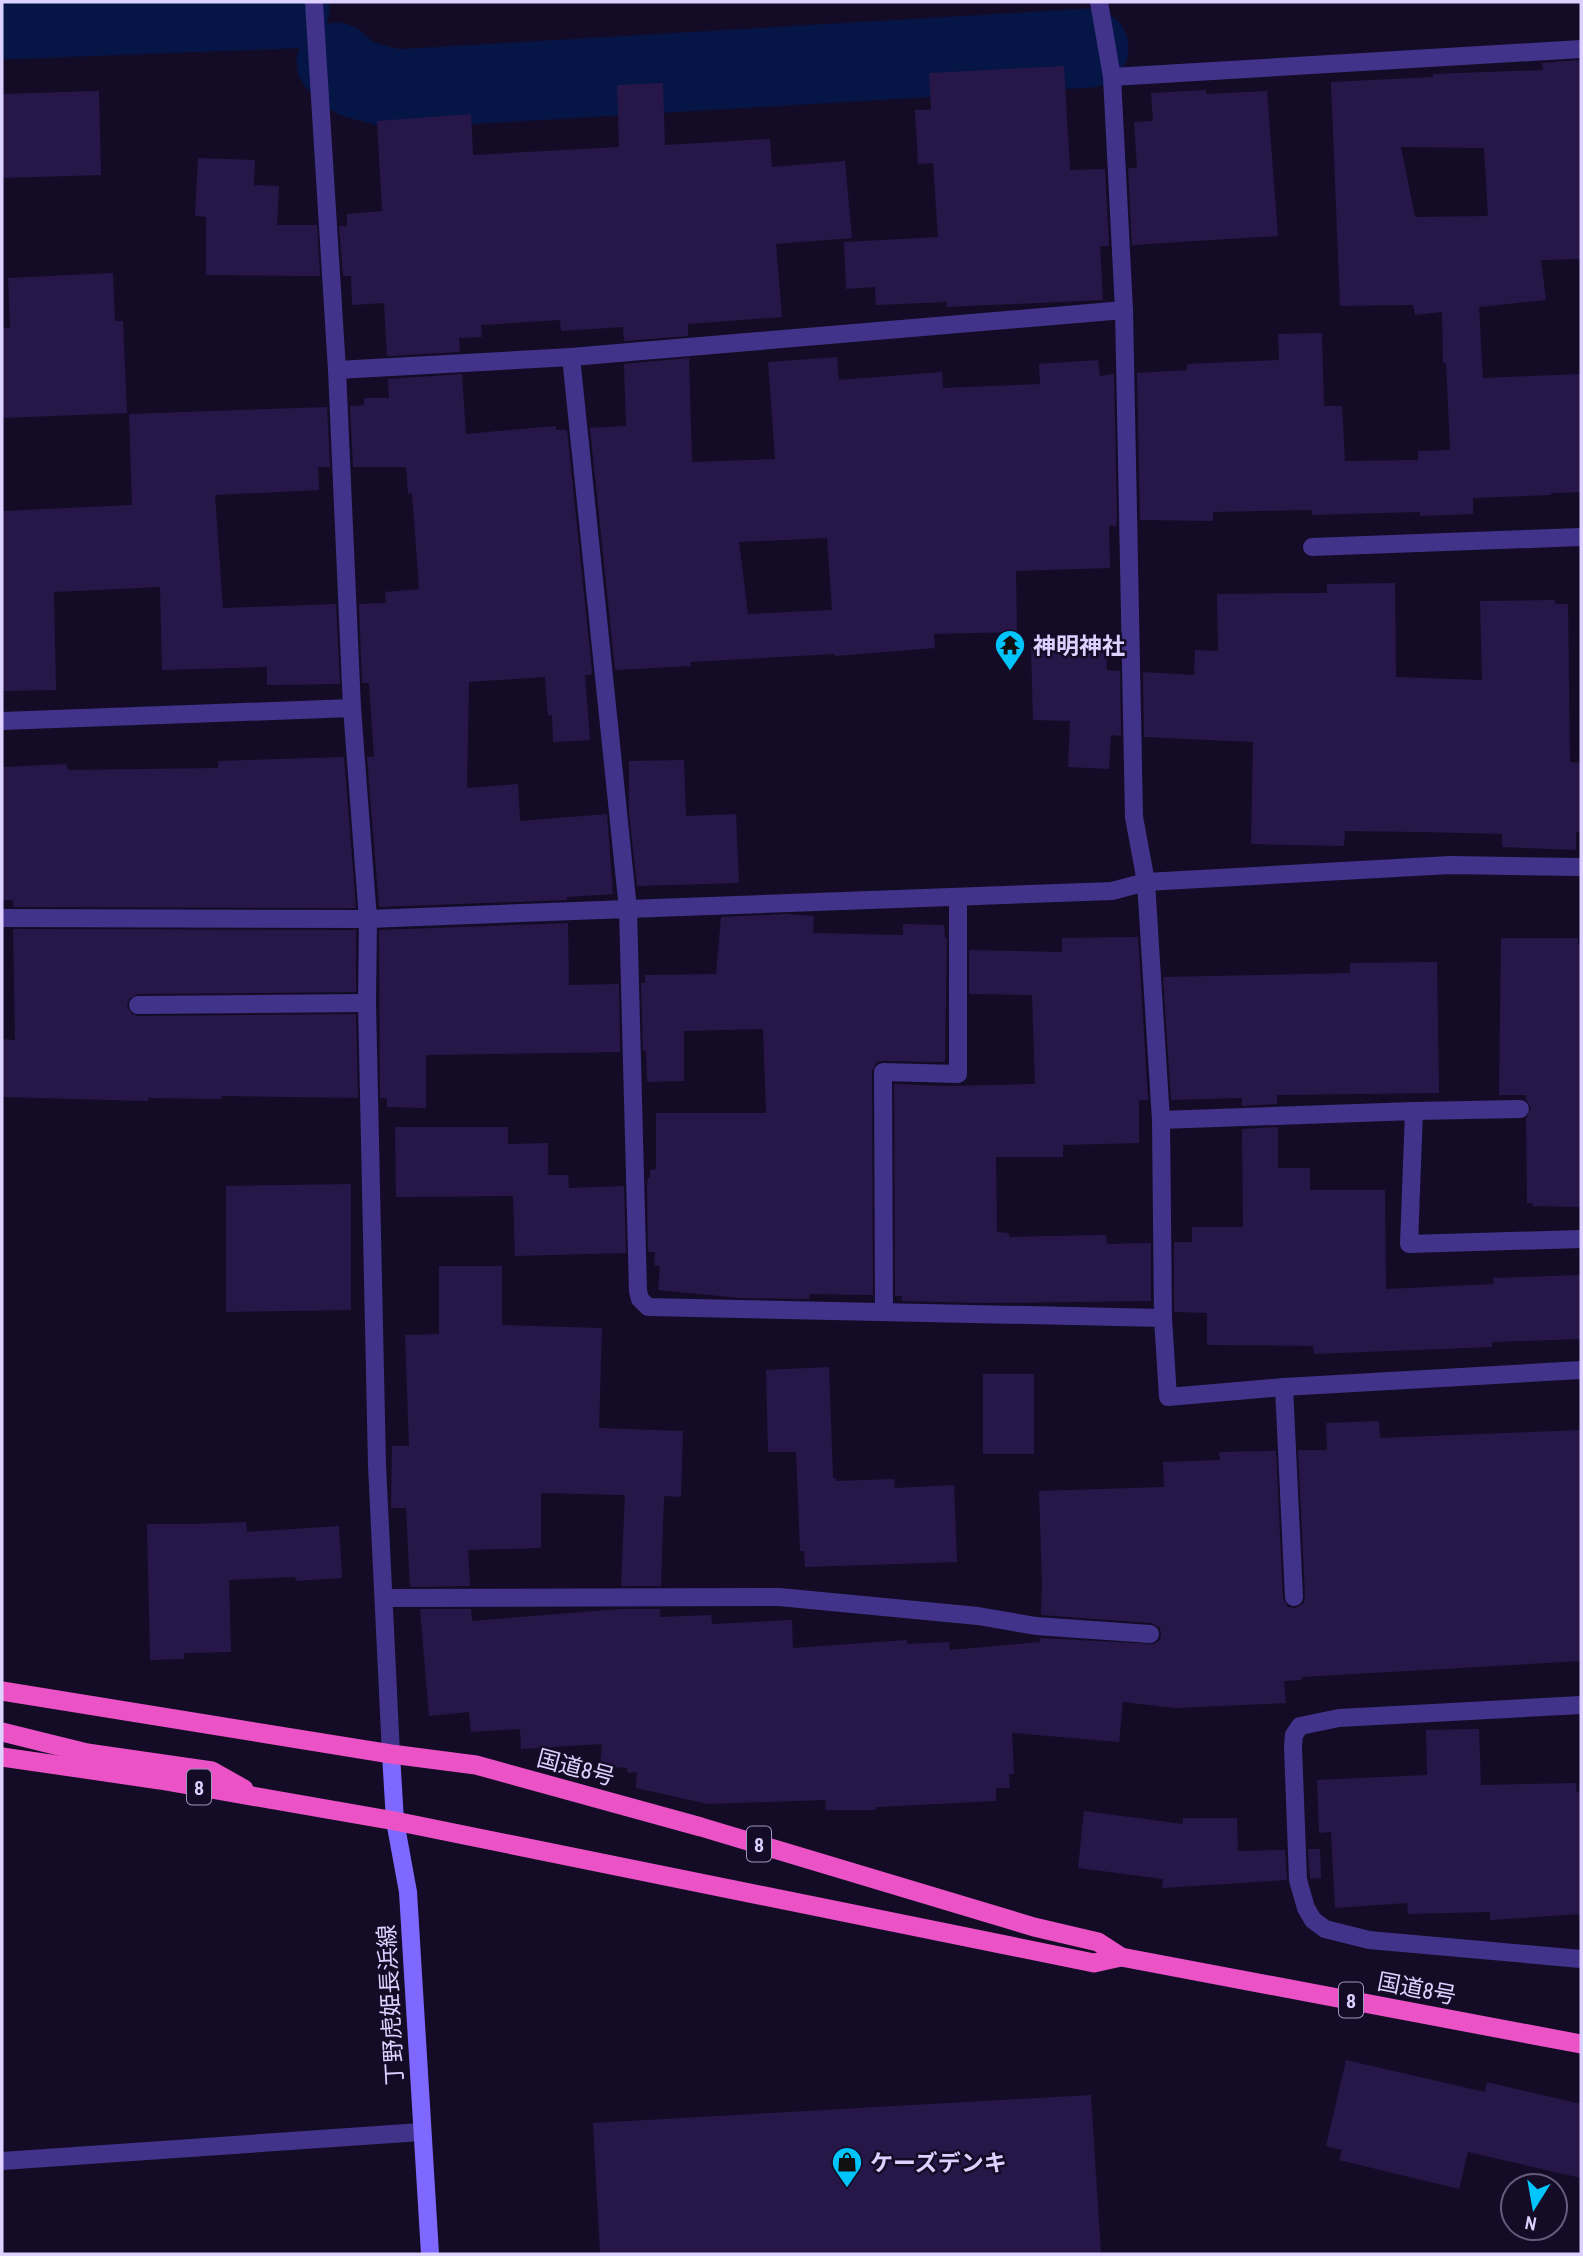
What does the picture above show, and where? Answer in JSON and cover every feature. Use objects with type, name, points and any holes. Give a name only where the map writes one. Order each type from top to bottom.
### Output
[{"type":"highway","name":"国道8号","points":[[2,1690],[391,1754],[476,1765],[675,1819],[1034,1927],[1098,1942],[1121,1957],[1581,2044]]},
{"type":"highway","points":[[2,1732],[87,1753],[212,1771],[257,1797]]},
{"type":"highway","name":"国道8号","points":[[2,1757],[160,1780],[395,1821],[1094,1963],[1121,1957]]},
{"type":"main road","name":"丁野虎姫長浜線","points":[[391,1754],[395,1821],[408,1892],[430,2254]]},
{"type":"street","points":[[314,2],[337,370],[352,708],[368,919],[367,1003],[377,1465],[391,1754]]},
{"type":"street","points":[[1099,2],[1112,77],[1124,310],[1133,817],[1146,882],[1161,1120],[1163,1318],[1168,1396],[1581,1370]]},
{"type":"street","points":[[1112,77],[1581,49]]},
{"type":"street","points":[[337,370],[571,357],[1124,310]]},
{"type":"street","points":[[571,357],[628,909],[640,1299],[648,1307],[1163,1318]]},
{"type":"street","points":[[1312,547],[1581,537]]},
{"type":"street","points":[[2,721],[352,708]]},
{"type":"street","points":[[2,918],[368,919],[1112,891],[1146,882],[1450,865],[1581,867]]},
{"type":"street","points":[[884,1312],[883,1072],[958,1074],[958,897]]},
{"type":"street","points":[[138,1004],[367,1003]]},
{"type":"street","points":[[1161,1120],[1520,1110]]},
{"type":"street","points":[[1414,1111],[1409,1244],[1581,1239]]},
{"type":"street","points":[[1284,1387],[1294,1597]]},
{"type":"street","points":[[384,1598],[779,1597],[978,1616],[1036,1626],[1150,1634]]},
{"type":"street","points":[[1581,1705],[1339,1718],[1300,1726],[1294,1735],[1293,1747],[1298,1880],[1306,1908],[1313,1920],[1325,1929],[1369,1940],[1581,1959]]},
{"type":"street","points":[[2,2161],[421,2132]]},
{"type":"building","points":[[1581,60],[1581,259],[1541,260],[1546,300],[1479,307],[1483,378],[1581,374],[1581,492],[1473,498],[1473,514],[1420,516],[1420,512],[1312,515],[1312,510],[1213,512],[1213,521],[1140,520],[1137,373],[1187,370],[1187,364],[1279,360],[1278,334],[1322,333],[1324,406],[1342,406],[1345,461],[1418,460],[1418,451],[1450,450],[1442,312],[1415,315],[1413,305],[1340,306],[1331,82],[1433,77],[1433,74],[1543,70],[1542,63]],"holes":[[[1401,147],[1484,148],[1488,216],[1415,217]]]},
{"type":"building","points":[[1064,66],[1070,170],[1105,169],[1109,246],[1100,246],[1103,300],[946,307],[947,302],[876,305],[875,287],[846,289],[844,242],[938,237],[933,163],[918,164],[915,110],[931,110],[929,73]]},
{"type":"building","points":[[663,83],[665,145],[770,139],[772,167],[845,161],[852,238],[776,244],[782,317],[688,324],[688,336],[624,341],[623,327],[561,331],[560,320],[481,325],[482,337],[459,338],[460,352],[387,356],[384,303],[352,305],[351,276],[343,276],[339,226],[347,226],[347,214],[382,211],[377,121],[471,114],[473,155],[619,147],[617,85]]},
{"type":"building","points":[[1206,90],[1206,94],[1267,91],[1278,236],[1132,245],[1128,168],[1137,168],[1134,122],[1153,121],[1151,93]]},
{"type":"building","points":[[99,91],[101,175],[2,178],[2,94]]},
{"type":"building","points":[[198,158],[255,160],[254,185],[279,186],[277,225],[317,225],[320,276],[206,275],[206,217],[195,216]]},
{"type":"building","points":[[113,273],[115,321],[123,321],[127,413],[2,418],[2,328],[10,328],[8,278]]},
{"type":"building","points":[[837,357],[839,380],[942,372],[943,388],[1040,384],[1039,364],[1098,360],[1100,376],[1114,374],[1117,519],[1116,526],[1109,526],[1110,568],[1016,571],[1017,632],[934,634],[935,648],[835,656],[690,662],[691,666],[615,670],[590,428],[626,426],[624,364],[689,358],[692,462],[775,459],[768,362]],"holes":[[[827,538],[832,610],[748,614],[739,542]]]},
{"type":"building","points":[[462,374],[466,434],[556,426],[556,430],[567,430],[592,671],[591,675],[585,675],[590,740],[553,742],[552,715],[548,716],[545,677],[469,682],[467,788],[518,784],[520,821],[607,814],[613,894],[567,897],[567,900],[379,907],[367,757],[374,757],[369,683],[362,683],[359,604],[386,603],[385,592],[419,589],[412,493],[408,494],[406,467],[353,467],[350,406],[364,405],[364,398],[389,398],[388,379]]},
{"type":"building","points":[[327,407],[330,467],[318,467],[319,490],[215,495],[223,608],[336,604],[340,684],[267,685],[267,667],[162,670],[160,587],[54,592],[56,690],[2,691],[2,511],[132,505],[129,414]]},
{"type":"building","points":[[1395,583],[1396,677],[1482,680],[1480,601],[1555,600],[1555,604],[1568,604],[1570,762],[1581,763],[1581,832],[1576,832],[1576,850],[1502,847],[1502,834],[1419,832],[1345,831],[1344,846],[1251,844],[1253,742],[1144,737],[1143,672],[1194,675],[1195,650],[1218,651],[1217,594],[1327,593],[1327,584]]},
{"type":"building","points":[[1084,646],[1084,652],[1106,651],[1107,670],[1120,671],[1121,736],[1111,735],[1109,769],[1068,767],[1070,721],[1033,720],[1031,647]]},
{"type":"building","points":[[344,757],[356,908],[13,907],[13,900],[2,900],[2,767],[66,764],[68,770],[218,768],[218,761]]},
{"type":"building","points":[[684,760],[686,816],[736,814],[739,883],[637,886],[629,812],[629,761]]},
{"type":"building","points":[[787,914],[814,916],[813,933],[903,935],[903,924],[944,925],[947,938],[945,1062],[883,1061],[877,1062],[872,1071],[873,1295],[810,1294],[809,1299],[740,1298],[658,1290],[660,1266],[654,1265],[655,1252],[648,1252],[647,1186],[650,1170],[656,1169],[656,1113],[766,1113],[763,1029],[684,1031],[684,1081],[647,1082],[646,1051],[643,1051],[641,983],[645,983],[645,975],[716,974],[721,917]]},
{"type":"building","points":[[568,923],[569,985],[619,984],[620,1052],[426,1055],[426,1108],[387,1107],[387,1098],[380,1098],[379,930]]},
{"type":"building","points":[[13,929],[356,930],[356,992],[138,994],[129,999],[127,1006],[132,1014],[138,1016],[356,1014],[358,1098],[222,1096],[222,1099],[148,1098],[148,1101],[2,1097],[3,1039],[15,1040]]},
{"type":"building","points":[[1138,937],[1148,1100],[1139,1100],[1139,1143],[1063,1145],[1063,1157],[996,1157],[997,1232],[1009,1233],[1009,1237],[1106,1235],[1107,1244],[1151,1243],[1151,1301],[902,1301],[902,1296],[895,1296],[894,1084],[1035,1084],[1032,995],[969,994],[969,950],[1062,952],[1062,938]]},
{"type":"building","points":[[1501,938],[1578,938],[1578,944],[1581,944],[1581,1207],[1533,1206],[1532,1203],[1527,1203],[1526,1118],[1531,1108],[1526,1095],[1499,1095]]},
{"type":"building","points":[[1437,962],[1439,1093],[1277,1095],[1277,1104],[1242,1106],[1242,1098],[1171,1100],[1163,977],[1350,973],[1350,963]]},
{"type":"building","points":[[395,1127],[508,1127],[508,1144],[548,1143],[548,1175],[568,1175],[569,1188],[624,1186],[626,1253],[515,1256],[513,1196],[396,1197]]},
{"type":"building","points":[[1278,1127],[1278,1168],[1310,1168],[1310,1190],[1385,1190],[1386,1289],[1494,1284],[1493,1278],[1581,1275],[1581,1339],[1492,1342],[1492,1347],[1314,1354],[1313,1346],[1207,1345],[1207,1313],[1174,1312],[1174,1242],[1192,1242],[1192,1227],[1243,1227],[1242,1129]]},
{"type":"building","points":[[351,1184],[351,1310],[226,1312],[226,1186]]},
{"type":"building","points":[[439,1266],[502,1266],[502,1325],[602,1328],[599,1428],[683,1431],[681,1497],[664,1496],[661,1586],[621,1586],[625,1495],[541,1493],[541,1548],[468,1550],[470,1586],[410,1587],[406,1508],[391,1508],[392,1446],[409,1446],[405,1335],[439,1334]]},
{"type":"building","points":[[829,1367],[833,1478],[836,1478],[836,1481],[894,1479],[895,1488],[954,1485],[957,1562],[805,1567],[804,1551],[800,1551],[796,1452],[768,1452],[766,1370]]},
{"type":"building","points":[[983,1374],[1034,1374],[1034,1454],[983,1454]]},
{"type":"building","points":[[1379,1421],[1380,1438],[1581,1430],[1581,1661],[1302,1677],[1302,1680],[1284,1681],[1286,1703],[1175,1708],[1123,1702],[1119,1742],[1012,1733],[1014,1774],[1009,1774],[1010,1788],[996,1788],[996,1801],[876,1807],[876,1810],[825,1810],[826,1800],[708,1804],[636,1788],[637,1772],[628,1773],[627,1768],[600,1766],[602,1744],[521,1749],[520,1729],[471,1732],[469,1712],[429,1716],[420,1609],[471,1609],[472,1621],[621,1609],[660,1609],[660,1617],[711,1615],[712,1624],[792,1620],[793,1648],[907,1640],[907,1644],[949,1642],[950,1650],[1040,1642],[1040,1638],[1154,1644],[1160,1640],[1161,1634],[1160,1628],[1151,1623],[1041,1615],[1039,1491],[1164,1487],[1163,1462],[1220,1460],[1219,1452],[1276,1451],[1283,1598],[1288,1607],[1295,1608],[1304,1603],[1305,1596],[1298,1450],[1327,1450],[1326,1423]]},
{"type":"building","points":[[246,1522],[247,1532],[339,1526],[342,1578],[296,1581],[295,1577],[229,1580],[231,1652],[184,1653],[184,1659],[150,1660],[147,1524]]},
{"type":"building","points":[[1479,1729],[1481,1785],[1576,1783],[1576,1792],[1581,1791],[1581,1914],[1490,1920],[1490,1912],[1408,1914],[1407,1903],[1335,1908],[1331,1832],[1319,1833],[1317,1780],[1427,1775],[1426,1730]]},
{"type":"building","points":[[1084,1811],[1183,1824],[1183,1818],[1237,1818],[1238,1851],[1285,1850],[1287,1880],[1162,1888],[1163,1879],[1078,1868]]},
{"type":"building","points":[[1308,1849],[1320,1849],[1321,1878],[1310,1879]]},
{"type":"building","points":[[1346,2060],[1485,2092],[1487,2082],[1581,2104],[1581,2178],[1569,2175],[1569,2172],[1555,2172],[1468,2152],[1459,2189],[1339,2160],[1342,2150],[1326,2146]]},
{"type":"building","name":"ケーズデンキ","points":[[1091,2095],[1101,2254],[600,2254],[593,2123]]},
{"type":"waterway","points":[[2,20],[290,9]]},
{"type":"waterway","points":[[336,62],[356,79],[396,89],[1089,48]]},
{"type":"place","name":"神明神社","points":[[1010,672]]},
{"type":"place","name":"ケーズデンキ","points":[[847,2189]]}]
